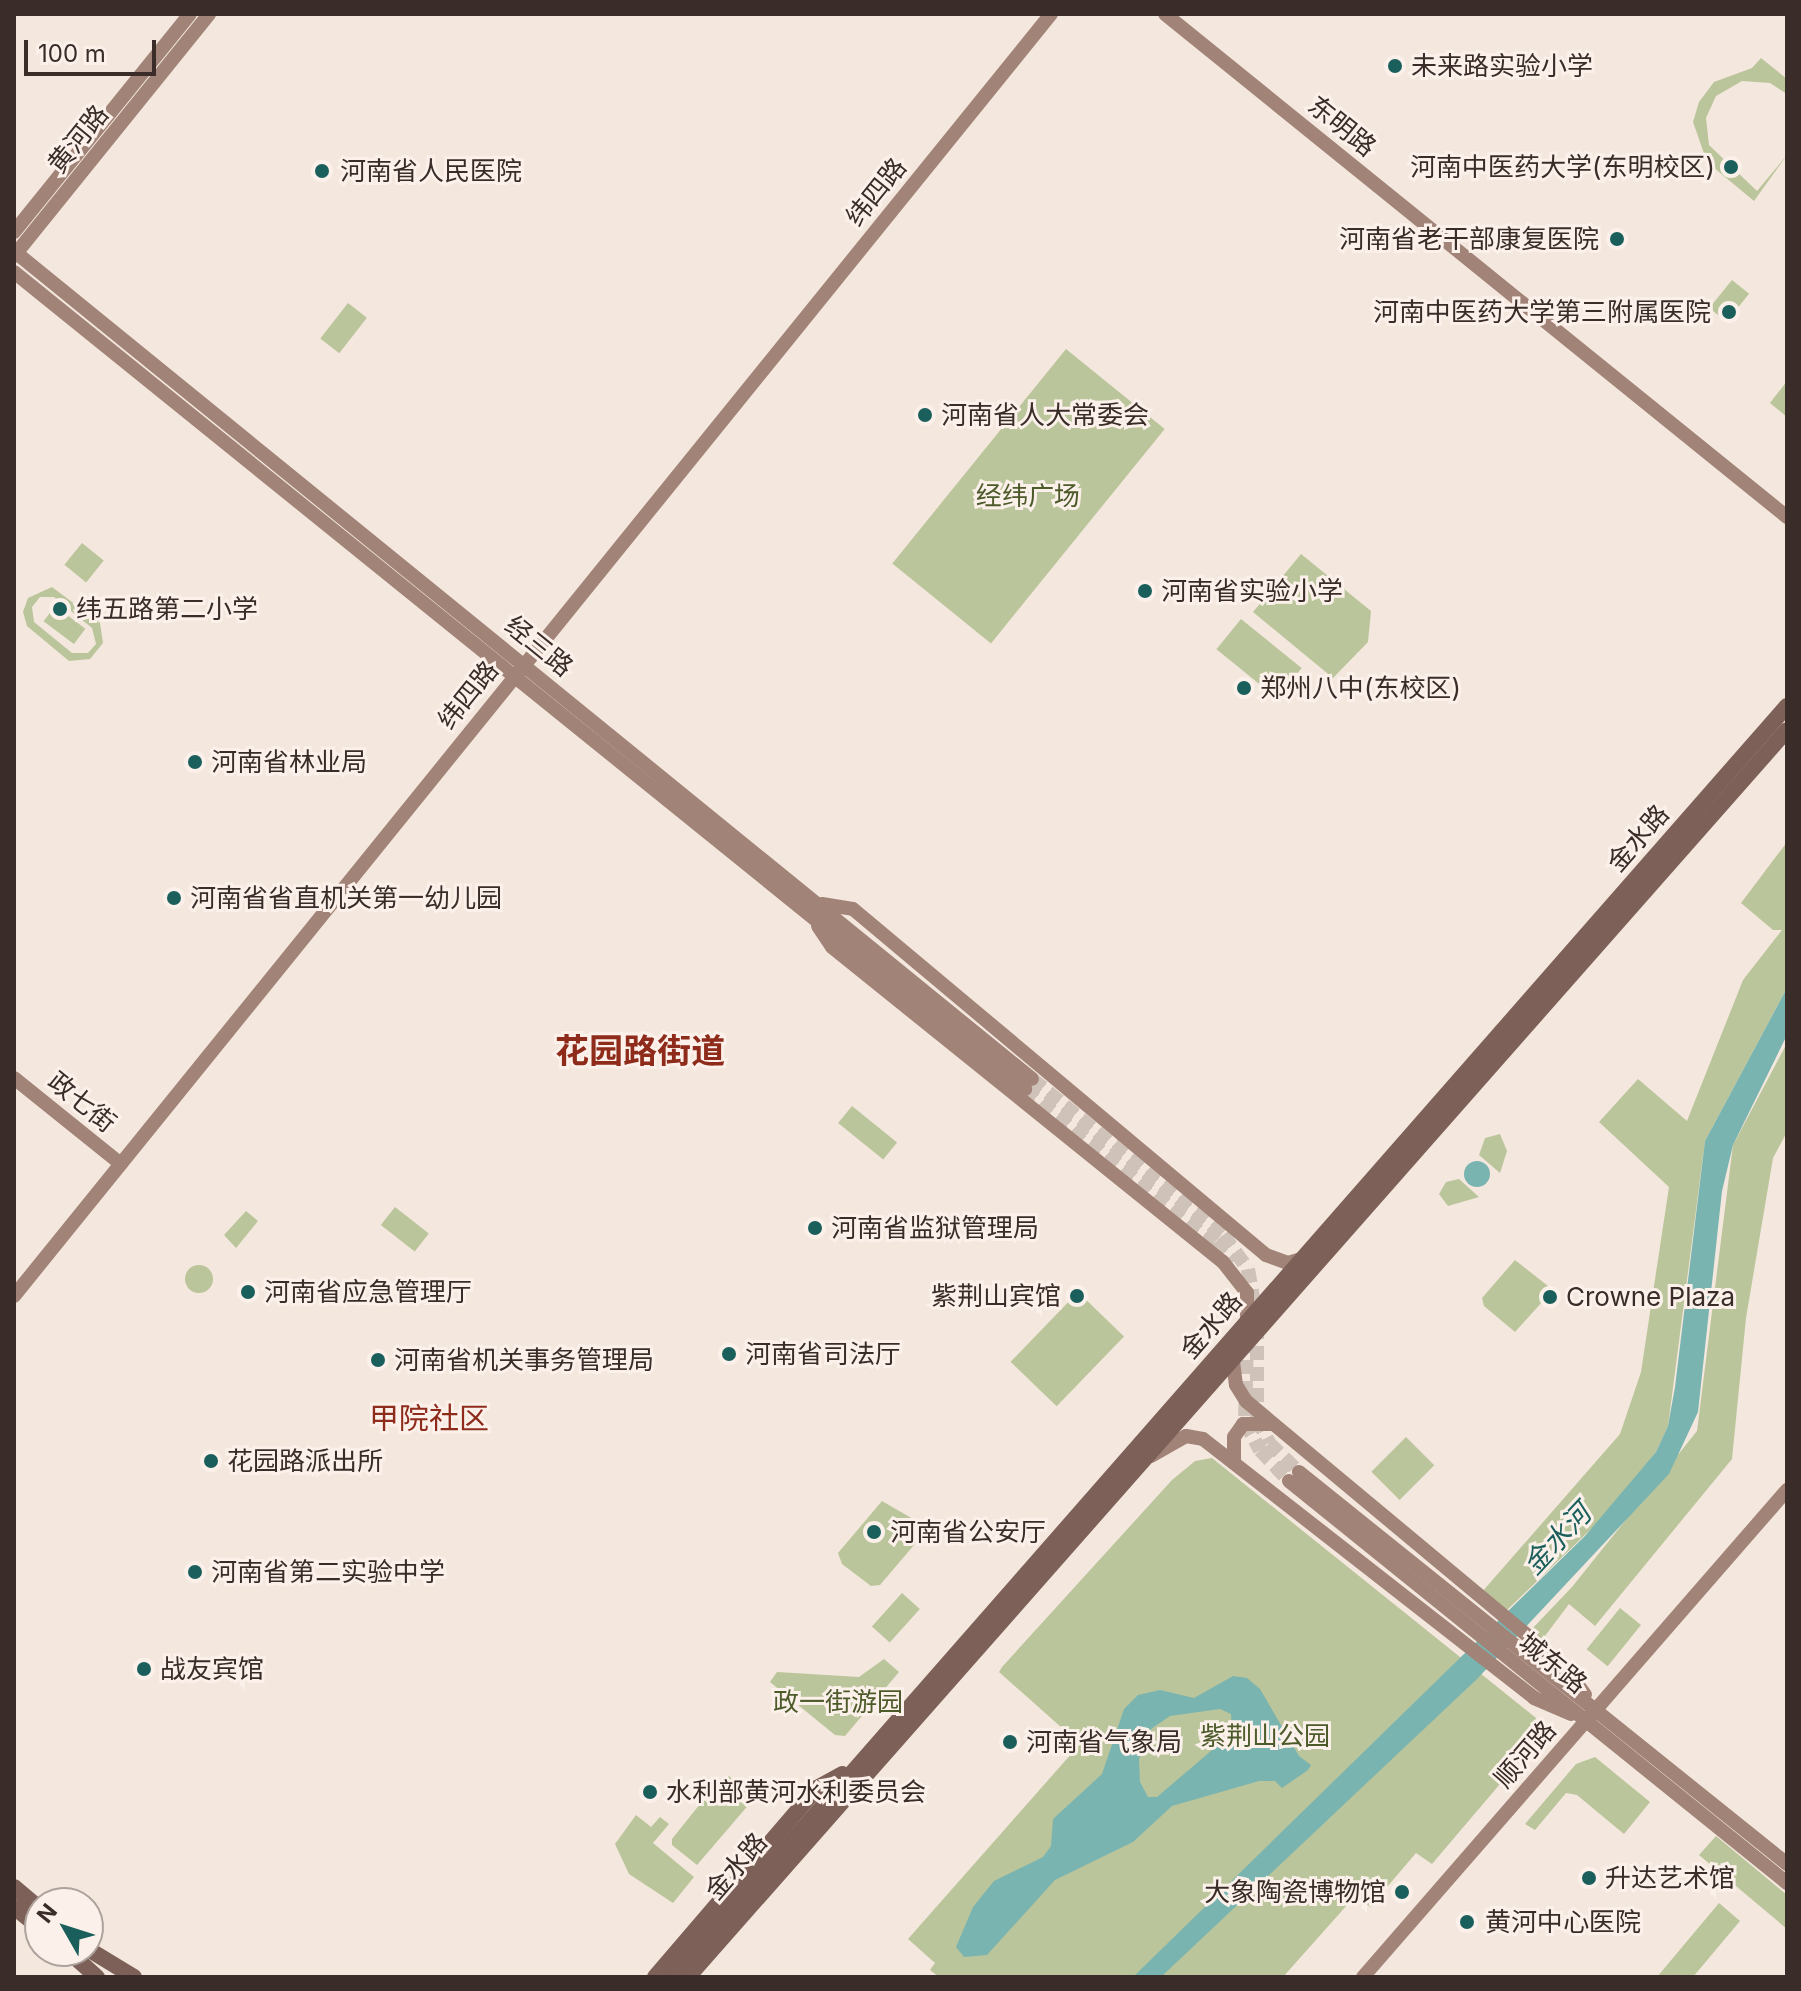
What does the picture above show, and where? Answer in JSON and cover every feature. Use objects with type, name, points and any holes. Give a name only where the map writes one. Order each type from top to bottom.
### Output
[{"type":"main road","name":"黄河路","points":[[14,232],[190,14]]},
{"type":"main road","name":"黄河路","points":[[15,254],[209,14]]},
{"type":"main road","name":"纬四路","points":[[14,1296],[1051,14]]},
{"type":"main road","name":"东明路","points":[[1165,14],[1787,517]]},
{"type":"main road","name":"经三路","points":[[15,254],[1028,1084]]},
{"type":"main road","name":"经三路","points":[[14,272],[519,670]]},
{"type":"main road","name":"金水路","points":[[673,1977],[851,1778],[1247,1320],[1787,706]]},
{"type":"main road","name":"金水路","points":[[688,1977],[851,1778],[1146,1460],[1787,730]]},
{"type":"main road","points":[[1247,1320],[1247,1293],[1223,1262],[832,947],[814,908],[853,909],[1266,1255],[1288,1263],[1301,1259]]},
{"type":"main road","name":"政七街","points":[[14,1078],[121,1164]]},
{"type":"main road","points":[[1233,1361],[1239,1392],[1485,1620],[1521,1650],[1565,1667],[1592,1713]]},
{"type":"main road","points":[[1234,1462],[1234,1437],[1243,1424],[1274,1424]]},
{"type":"main road","points":[[1146,1460],[1175,1440],[1194,1436],[1234,1462],[1534,1698],[1592,1713]]},
{"type":"main road","name":"城东路","points":[[1294,1476],[1485,1620],[1787,1883]]},
{"type":"main road","name":"顺河路","points":[[1363,1977],[1787,1490]]},
{"type":"main road","name":"城东路","points":[[1592,1713],[1787,1864]]},
{"type":"main road","points":[[655,1977],[817,1788],[851,1778]]},
{"type":"main road","points":[[699,1977],[843,1811],[851,1778]]},
{"type":"main road","points":[[99,1967],[120,1977]]},
{"type":"main road","points":[[104,1967],[134,1977]]},
{"type":"green space","points":[[1761,58],[1787,79],[1787,94],[1770,83],[1742,81],[1716,96],[1706,118],[1709,145],[1757,191],[1787,155],[1754,201],[1707,162],[1693,122],[1699,102],[1714,82],[1752,68]]},
{"type":"green space","points":[[1732,280],[1749,294],[1726,322],[1709,308]]},
{"type":"green space","points":[[348,303],[367,318],[339,353],[320,338]]},
{"type":"green space","name":"经纬广场","points":[[1066,349],[1165,429],[991,643],[892,563]]},
{"type":"green space","points":[[1787,381],[1787,417],[1770,403]]},
{"type":"green space","points":[[82,543],[104,561],[86,582],[64,565]]},
{"type":"green space","points":[[1301,554],[1371,611],[1368,642],[1333,678],[1253,612]]},
{"type":"green space","points":[[52,587],[100,623],[103,643],[90,659],[69,661],[27,626],[23,612],[28,598]],"holes":[[[40,597],[54,597],[92,628],[96,644],[88,653],[72,653],[34,622],[32,607]]]},
{"type":"green space","points":[[55,606],[85,629],[74,644],[44,621]]},
{"type":"green space","points":[[1241,619],[1302,668],[1277,698],[1216,649]]},
{"type":"green space","points":[[1787,842],[1787,988],[1705,1141],[1668,1426],[1656,1452],[1615,1506],[1507,1610],[1482,1592],[1620,1434],[1641,1372],[1669,1187],[1599,1122],[1638,1079],[1687,1121],[1743,980],[1782,930],[1773,930],[1741,903]]},
{"type":"green space","points":[[1787,1043],[1787,1132],[1773,1158],[1746,1318],[1732,1459],[1595,1626],[1569,1604],[1542,1640],[1531,1630],[1572,1587],[1697,1431],[1733,1145]]},
{"type":"green space","points":[[852,1106],[897,1143],[883,1160],[838,1123]]},
{"type":"green space","points":[[1500,1134],[1507,1151],[1500,1173],[1479,1155],[1485,1138]]},
{"type":"green space","points":[[1459,1179],[1479,1197],[1448,1206],[1439,1194],[1446,1182]]},
{"type":"green space","points":[[395,1207],[429,1233],[415,1252],[381,1225]]},
{"type":"green space","points":[[246,1211],[258,1221],[236,1248],[224,1235]]},
{"type":"green space","points":[[1515,1260],[1553,1290],[1515,1332],[1484,1306],[1482,1298]]},
{"type":"green space","points":[[199,1265],[209,1269],[213,1279],[209,1289],[199,1293],[189,1289],[185,1279],[189,1269]]},
{"type":"green space","points":[[1078,1292],[1124,1336],[1057,1406],[1011,1362]]},
{"type":"green space","points":[[1406,1437],[1434,1465],[1400,1500],[1371,1472]]},
{"type":"green space","name":"紫荆山公园","points":[[1212,1458],[1536,1718],[1540,1737],[1432,1864],[1416,1853],[1370,1907],[1356,1895],[1283,1977],[939,1977],[930,1970],[935,1963],[908,1939],[1080,1744],[999,1672],[1172,1480],[1195,1461]]},
{"type":"green space","points":[[882,1501],[913,1519],[920,1538],[880,1585],[871,1586],[842,1564],[838,1553]]},
{"type":"green space","points":[[902,1593],[920,1609],[890,1643],[872,1626]]},
{"type":"green space","points":[[1620,1608],[1641,1625],[1608,1666],[1587,1649]]},
{"type":"green space","name":"政一街游园","points":[[884,1659],[899,1672],[845,1736],[835,1735],[770,1682],[777,1672],[859,1677]]},
{"type":"green space","points":[[1595,1757],[1650,1802],[1624,1834],[1577,1795],[1566,1793],[1535,1830],[1525,1824],[1576,1764]]},
{"type":"green space","points":[[729,1776],[752,1794],[751,1802],[697,1865],[672,1845],[672,1839],[720,1779]]},
{"type":"green space","points":[[636,1815],[651,1827],[660,1817],[669,1824],[653,1843],[694,1877],[673,1903],[629,1874],[615,1844]]},
{"type":"green space","points":[[1716,1836],[1787,1895],[1787,1929],[1699,1855]]},
{"type":"green space","points":[[1719,1903],[1740,1921],[1693,1977],[1657,1977]]},
{"type":"water","points":[[1787,988],[1787,1035],[1733,1145],[1722,1191],[1698,1412],[1669,1474],[1477,1679],[1161,1977],[1133,1977],[1585,1536],[1656,1452],[1668,1426],[1675,1387],[1705,1141]]},
{"type":"water","points":[[1477,1161],[1486,1165],[1490,1174],[1486,1183],[1477,1187],[1468,1183],[1464,1174],[1468,1165]]},
{"type":"water","points":[[1233,1676],[1247,1678],[1260,1689],[1299,1756],[1311,1765],[1308,1770],[1282,1788],[1275,1781],[1259,1781],[1172,1806],[1133,1842],[1055,1880],[987,1955],[964,1957],[956,1947],[973,1907],[994,1881],[1043,1857],[1051,1846],[1053,1819],[1102,1774],[1124,1709],[1138,1695],[1160,1690],[1194,1698]],"holes":[[[1220,1709],[1231,1714],[1232,1733],[1157,1797],[1148,1797],[1140,1782],[1139,1759],[1151,1729],[1170,1716]]]},
{"type":"tunnel","points":[[1032,1079],[1223,1235],[1248,1269],[1254,1304]]},
{"type":"tunnel","points":[[1025,1089],[1214,1243],[1231,1264]]},
{"type":"tunnel","points":[[1257,1325],[1257,1419],[1269,1443],[1299,1472]]},
{"type":"tunnel","points":[[1247,1339],[1245,1422],[1260,1450],[1289,1481]]},
{"type":"place","name":"未来路实验小学","points":[[1395,66]]},
{"type":"place","name":"河南中医药大学(东明校区)","points":[[1731,167]]},
{"type":"place","name":"河南省人民医院","points":[[322,171]]},
{"type":"place","name":"河南省老干部康复医院","points":[[1617,239]]},
{"type":"place","name":"河南中医药大学第三附属医院","points":[[1729,312]]},
{"type":"place","name":"河南省人大常委会","points":[[925,415]]},
{"type":"place","name":"河南省实验小学","points":[[1145,591]]},
{"type":"place","name":"纬五路第二小学","points":[[60,609]]},
{"type":"place","name":"郑州八中(东校区)","points":[[1244,688]]},
{"type":"place","name":"河南省林业局","points":[[195,762]]},
{"type":"place","name":"河南省省直机关第一幼儿园","points":[[174,898]]},
{"type":"place","name":"河南省监狱管理局","points":[[815,1228]]},
{"type":"place","name":"河南省应急管理厅","points":[[248,1292]]},
{"type":"place","name":"紫荆山宾馆","points":[[1077,1296]]},
{"type":"place","name":"Crowne Plaza","points":[[1550,1297]]},
{"type":"place","name":"河南省司法厅","points":[[729,1354]]},
{"type":"place","name":"河南省机关事务管理局","points":[[378,1360]]},
{"type":"place","name":"花园路派出所","points":[[211,1461]]},
{"type":"place","name":"河南省公安厅","points":[[874,1532]]},
{"type":"place","name":"河南省第二实验中学","points":[[195,1572]]},
{"type":"place","name":"战友宾馆","points":[[144,1669]]},
{"type":"place","name":"河南省气象局","points":[[1010,1742]]},
{"type":"place","name":"水利部黄河水利委员会","points":[[650,1792]]},
{"type":"place","name":"升达艺术馆","points":[[1589,1878]]},
{"type":"place","name":"大象陶瓷博物馆","points":[[1402,1892]]},
{"type":"place","name":"黄河中心医院","points":[[1467,1922]]},
{"type":"district","name":"花园路街道","points":[[640,1051]]},
{"type":"district","name":"甲院社区","points":[[429,1418]]},
{"type":"water label","name":"金水河","points":[[1557,1539]]}]
